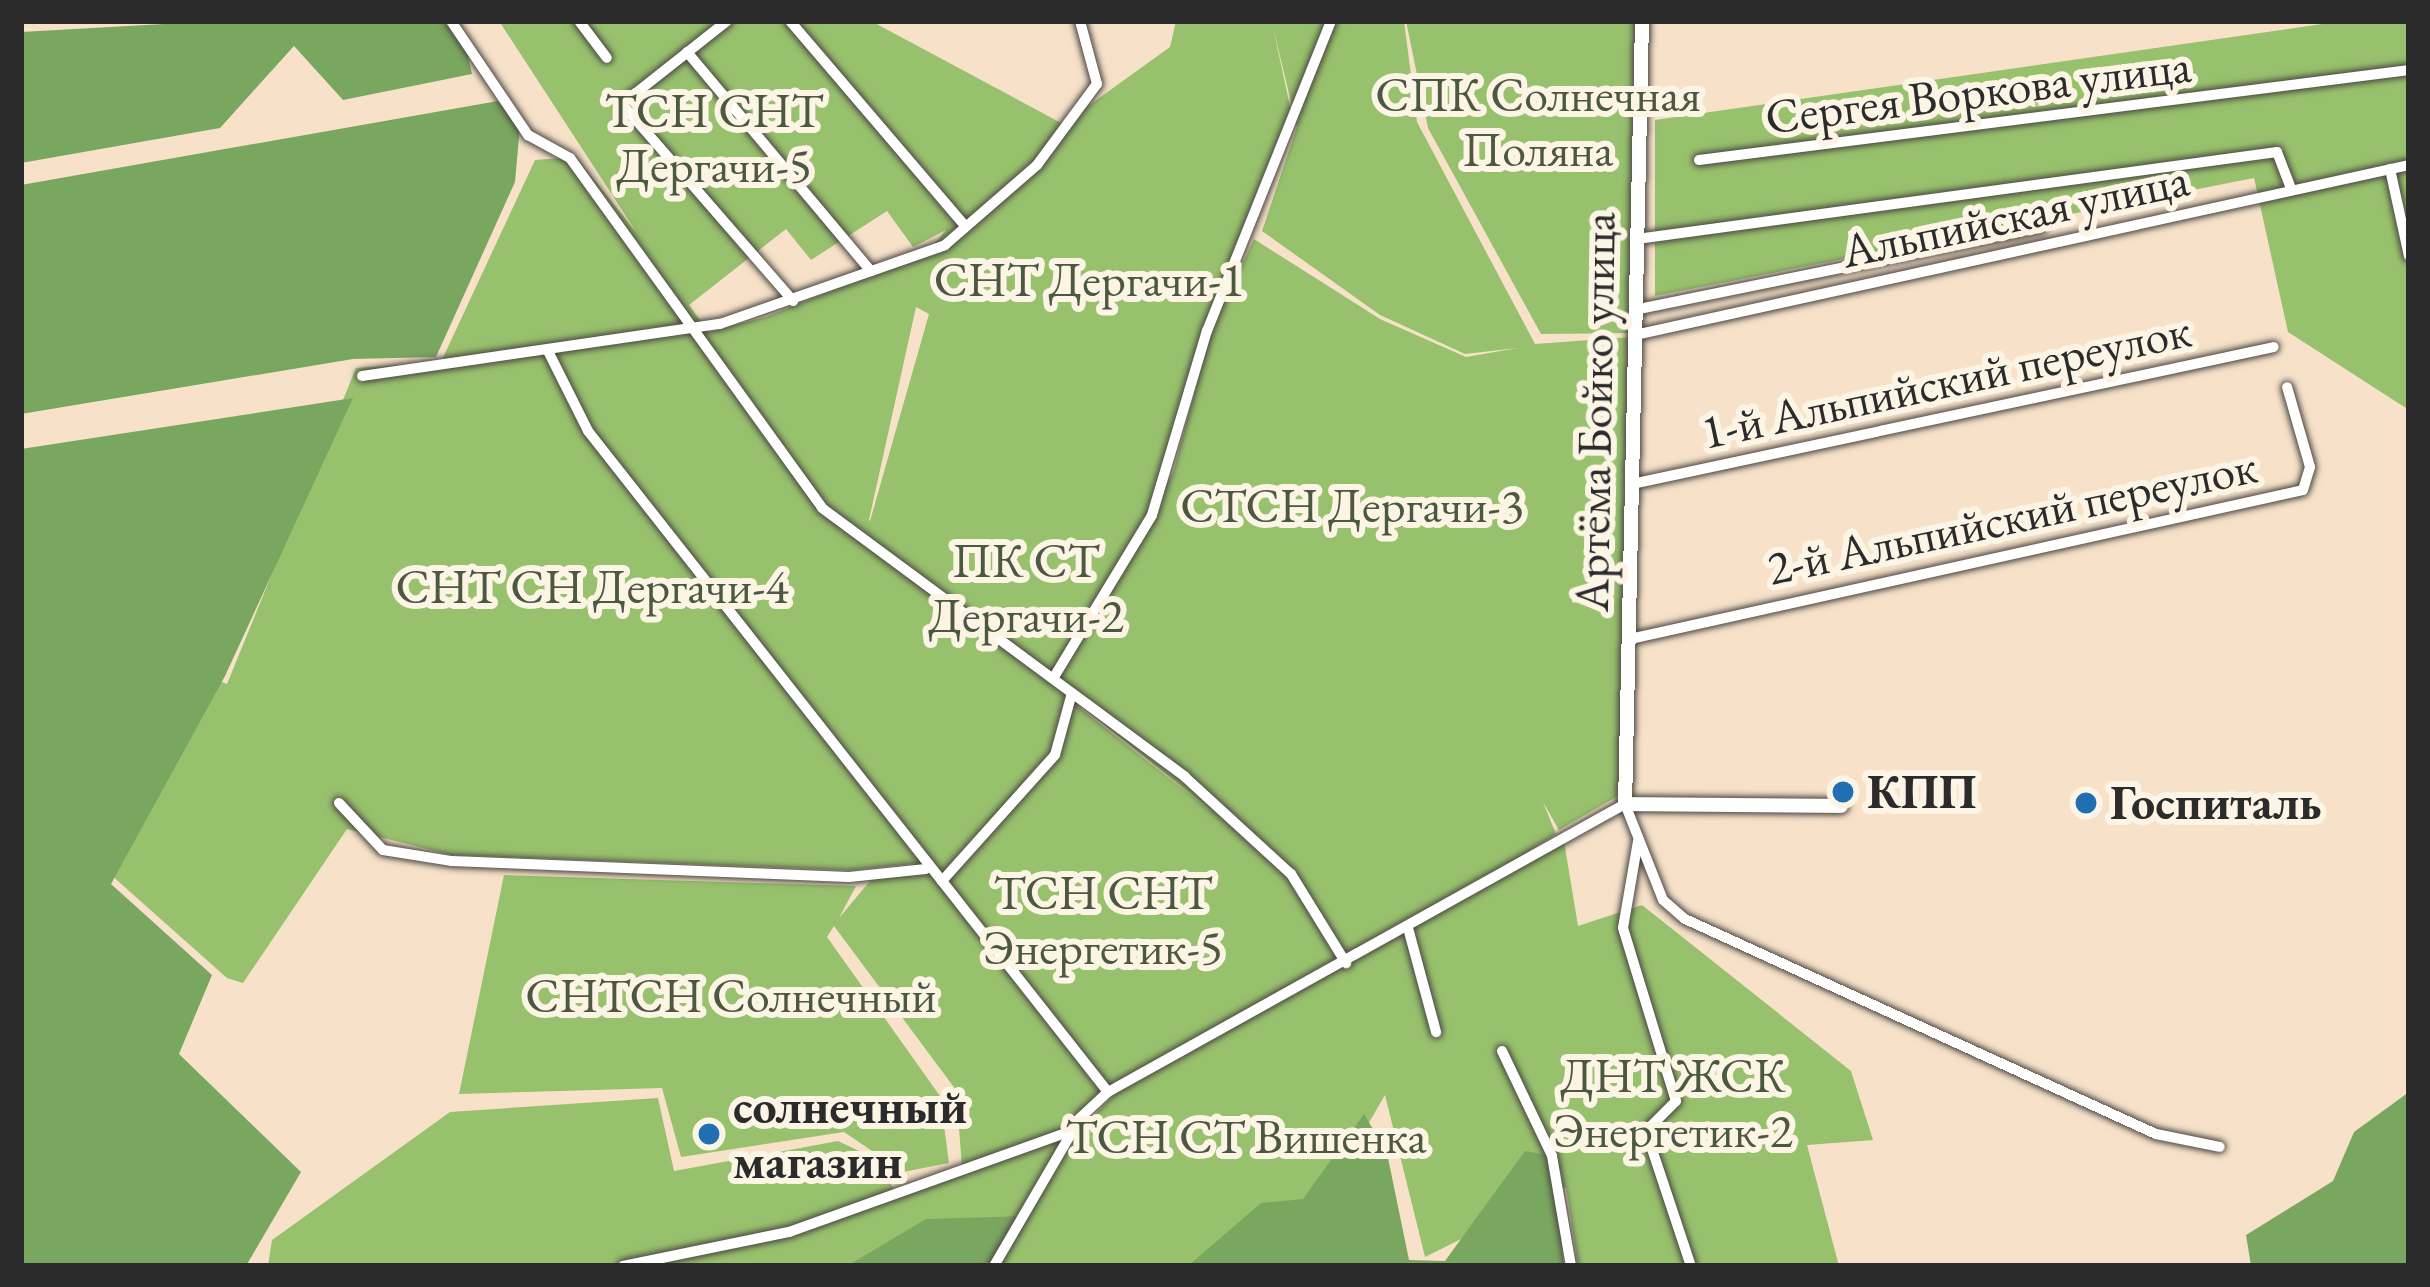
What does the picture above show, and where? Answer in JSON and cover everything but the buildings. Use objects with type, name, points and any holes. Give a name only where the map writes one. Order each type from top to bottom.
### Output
[{"type":"main road","name":"Артёма Бойко улица","points":[[1625,804],[1642,21]]},
{"type":"main road","points":[[1625,804],[1841,806]]},
{"type":"street","points":[[451,21],[528,136],[570,158],[697,328],[822,508],[1054,677],[1291,874],[1346,963]]},
{"type":"street","points":[[579,21],[608,58]]},
{"type":"street","points":[[727,21],[622,104],[793,301]]},
{"type":"street","points":[[790,21],[964,226]]},
{"type":"street","points":[[362,376],[550,353],[697,328],[793,301],[945,245],[1036,165],[1097,84],[1080,21]]},
{"type":"street","points":[[1054,677],[1152,515],[1207,332],[1330,21]]},
{"type":"street","points":[[687,52],[872,271]]},
{"type":"street","name":"Сергея Воркова улица","points":[[1699,160],[2409,70]]},
{"type":"street","points":[[1637,239],[2277,152],[2291,188]]},
{"type":"street","name":"Альпийская улица","points":[[1635,334],[2409,165]]},
{"type":"street","points":[[2390,169],[2409,256]]},
{"type":"street","points":[[1634,310],[2042,226]]},
{"type":"street","name":"1-й Альпийский переулок","points":[[1632,484],[2274,346]]},
{"type":"street","points":[[550,353],[588,431],[926,869],[942,881],[1108,1092]]},
{"type":"street","name":"2-й Альпийский переулок","points":[[1630,639],[2303,490],[2310,466],[2288,387]]},
{"type":"street","points":[[942,881],[1055,755],[1072,693]]},
{"type":"street","points":[[340,803],[383,850],[452,861],[849,877],[926,869]]},
{"type":"street","points":[[994,1266],[1074,1130],[1108,1092],[1625,804],[1663,900],[1685,919],[2156,1134],[2219,1148]]},
{"type":"street","points":[[1638,842],[1623,928],[1676,1101],[1646,1131],[1691,1266]]},
{"type":"street","points":[[1408,928],[1436,1032]]},
{"type":"street","points":[[1502,1052],[1552,1156],[1571,1266]]},
{"type":"street","points":[[623,1266],[789,1232],[1074,1130]]},
{"type":"green space","points":[[217,21],[443,21],[465,42],[472,74],[343,100],[294,46],[220,128],[21,163],[21,32]]},
{"type":"green space","points":[[499,21],[871,21],[1063,124],[1170,47],[1176,21],[1404,21],[1417,122],[1535,344],[1631,337],[1623,793],[1559,830],[1543,802],[1556,834],[1493,874],[1101,1094],[1071,1128],[962,1167],[956,1090],[834,926],[827,937],[940,1096],[949,1163],[903,1172],[844,1132],[681,1157],[662,1088],[459,1094],[504,875],[856,886],[839,918],[880,869],[931,862],[850,870],[452,855],[347,829],[243,983],[227,978],[92,858],[188,669],[227,684],[356,368],[441,362],[535,160],[576,157],[637,233]],"holes":[[[1273,27],[1297,127],[1262,231],[1380,315],[1465,354],[1518,348],[1466,357],[1380,319],[1254,239],[1211,331],[1173,473],[1052,682],[1061,692],[1047,681],[1151,509],[1205,331],[1291,111]],[[887,211],[913,247],[946,230],[926,253],[766,317],[709,332],[689,305],[786,229],[811,260]],[[916,307],[929,314],[869,520]],[[1066,694],[1210,810],[1067,698],[1051,753]]]},
{"type":"green space","name":"СПК Солнечная Поляна","points":[[1406,21],[1638,21],[1632,333],[1541,334],[1428,128]]},
{"type":"green space","points":[[2343,21],[2409,21],[2409,410],[2288,332],[2254,178],[1655,296],[1655,120]]},
{"type":"green space","points":[[498,101],[520,126],[515,182],[436,357],[353,359],[21,414],[21,185]]},
{"type":"green space","points":[[353,398],[225,676],[111,884],[212,975],[179,1054],[301,1172],[246,1266],[21,1266],[21,449]]},
{"type":"green space","name":"ТСН СТ Вишенка","points":[[1564,841],[1578,926],[1642,905],[1851,1071],[1873,1140],[1807,1145],[1839,1266],[1578,1266],[1566,1187],[1425,1257],[1385,1095],[1317,1212],[1216,1263],[268,1266],[272,1240],[450,1112],[658,1098],[674,1171],[838,1141],[876,1159],[895,1191],[1077,1133],[1117,1092]]},
{"type":"green space","points":[[2409,1092],[2409,1266],[2251,1266],[2246,1235],[2333,1181],[2354,1132]]},
{"type":"green space","points":[[1364,1114],[1387,1153],[1409,1260],[1445,1261],[1525,1151],[1552,1156],[1564,1266],[1188,1266],[1261,1203],[1303,1199]]},
{"type":"green space","points":[[1027,1216],[990,1266],[847,1266],[926,1219]]},
{"type":"place","name":"КПП","points":[[1843,792]]},
{"type":"place","name":"Госпиталь","points":[[2086,803]]},
{"type":"place","name":"солнечный магазин","points":[[709,1134]]},
{"type":"park label","name":"ТСН СНТ Дергачи-5","points":[[714,138]]},
{"type":"park label","name":"СНТ Дергачи-1","points":[[1089,280]]},
{"type":"park label","name":"СТСН Дергачи-3","points":[[1352,506]]},
{"type":"park label","name":"СНТ СН Дергачи-4","points":[[592,587]]},
{"type":"park label","name":"ПК СТ Дергачи-2","points":[[1026,588]]},
{"type":"park label","name":"ТСН СНТ Энергетик-5","points":[[1103,920]]},
{"type":"park label","name":"СНТСН Солнечный","points":[[731,996]]},
{"type":"park label","name":"ДНТ ЖСК Энергетик-2","points":[[1673,1102]]}]
